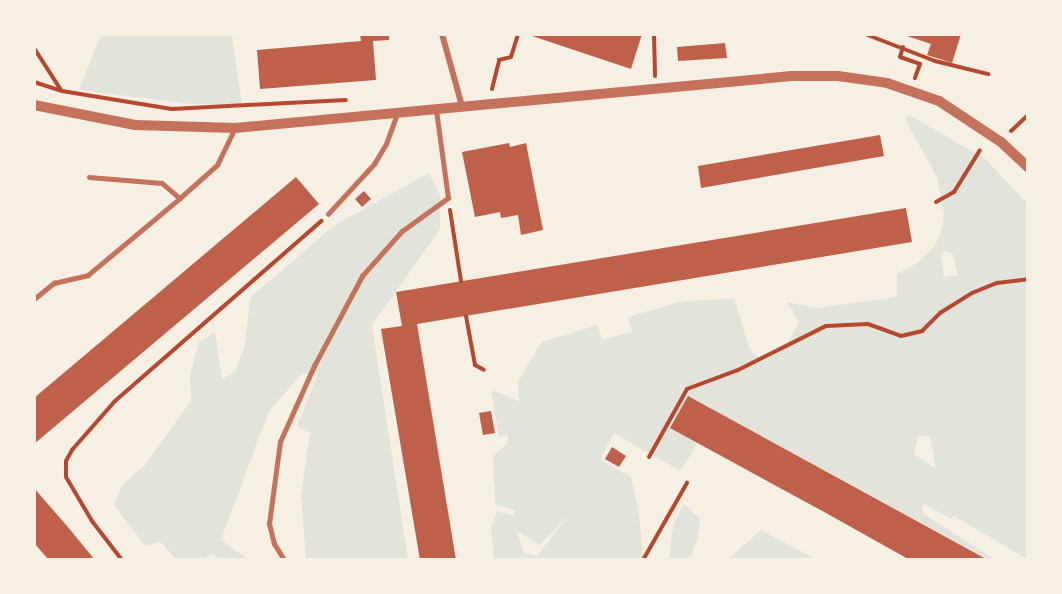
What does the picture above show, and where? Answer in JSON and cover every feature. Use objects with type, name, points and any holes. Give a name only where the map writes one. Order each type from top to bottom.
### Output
[{"type":"street","points":[[442,34],[462,106]]},
{"type":"street","points":[[34,105],[135,125],[235,128],[792,76],[867,79],[939,101],[1025,160]]},
{"type":"lane","points":[[284,560],[274,544],[269,524],[271,494],[280,442],[341,311],[381,251],[448,198],[435,109]]},
{"type":"lane","points":[[328,214],[374,164],[386,144],[397,113]]},
{"type":"lane","points":[[34,299],[54,283],[88,275],[180,198],[217,165],[235,128]]},
{"type":"lane","points":[[89,177],[162,183],[180,198]]},
{"type":"path","points":[[489,103],[499,60],[511,57],[518,34]]},
{"type":"path","points":[[654,34],[656,88]]},
{"type":"path","points":[[865,34],[935,61],[988,74]]},
{"type":"path","points":[[903,47],[900,57],[920,64]]},
{"type":"path","points":[[34,48],[62,91]]},
{"type":"path","points":[[34,82],[62,91],[172,109],[356,99]]},
{"type":"path","points":[[936,202],[954,192],[980,150]]},
{"type":"path","points":[[448,198],[461,281]]},
{"type":"path","points":[[122,560],[92,521],[66,477],[66,461],[72,450],[116,401],[328,214]]},
{"type":"path","points":[[649,457],[687,389],[738,370],[826,326],[868,324],[901,336],[922,331],[940,313],[972,293],[997,283],[1028,279]]},
{"type":"path","points":[[466,316],[475,365],[484,370]]},
{"type":"path","points":[[644,560],[687,483]]},
{"type":"shaded area","points":[[101,35],[237,35],[232,37],[242,104],[191,104],[79,90]]},
{"type":"shaded area","points":[[909,115],[984,158],[1027,203],[1027,559],[952,515],[953,520],[924,504],[921,508],[924,514],[994,559],[988,559],[688,396],[670,428],[698,443],[680,471],[614,433],[600,459],[631,477],[639,513],[643,559],[494,559],[491,528],[497,511],[514,516],[515,510],[495,505],[493,456],[507,444],[508,434],[499,438],[491,390],[519,401],[518,381],[542,342],[597,325],[602,340],[632,332],[628,317],[679,302],[734,298],[750,349],[763,361],[785,348],[799,322],[787,302],[818,308],[897,297],[897,274],[916,264],[934,247],[942,229],[944,214],[937,177],[905,119]],"holes":[[[944,251],[952,253],[958,275],[944,277],[941,258]],[[918,436],[930,437],[936,469],[914,454]],[[567,517],[537,556],[524,553],[516,530],[539,545]]]},
{"type":"shaded area","points":[[429,173],[440,195],[440,229],[372,325],[408,559],[306,559],[301,495],[310,433],[297,426],[318,373],[302,374],[269,411],[221,540],[248,559],[220,559],[211,554],[204,559],[176,559],[160,542],[145,546],[114,505],[121,486],[144,466],[191,401],[190,375],[199,342],[215,332],[222,379],[236,371],[245,345],[250,298],[335,225]]},
{"type":"shaded area","points":[[684,504],[700,519],[698,537],[690,559],[669,559],[673,525]]},
{"type":"shaded area","points":[[761,530],[815,559],[728,559]]},
{"type":"building","points":[[360,34],[389,34],[389,40],[373,41],[376,80],[260,89],[257,50],[361,41]]},
{"type":"building","points":[[526,34],[642,34],[631,69]]},
{"type":"building","points":[[901,34],[961,34],[952,63],[927,55],[931,44]]},
{"type":"building","points":[[725,43],[727,58],[678,61],[677,47]]},
{"type":"building","points":[[880,135],[884,156],[701,188],[698,166]]},
{"type":"building","points":[[509,143],[510,147],[526,143],[543,230],[521,235],[518,215],[501,218],[500,212],[475,217],[462,152]]},
{"type":"building","points":[[296,177],[319,204],[34,444],[34,398]]},
{"type":"building","points":[[364,191],[371,199],[362,207],[355,199]]},
{"type":"building","points":[[906,208],[912,242],[417,324],[456,560],[420,560],[381,329],[402,326],[396,292]]},
{"type":"building","points":[[688,396],[988,560],[910,560],[670,428]]},
{"type":"building","points":[[491,411],[495,433],[483,435],[479,413]]},
{"type":"building","points":[[612,447],[626,456],[619,467],[605,459]]},
{"type":"building","points":[[34,488],[95,560],[49,560],[34,543]]}]
